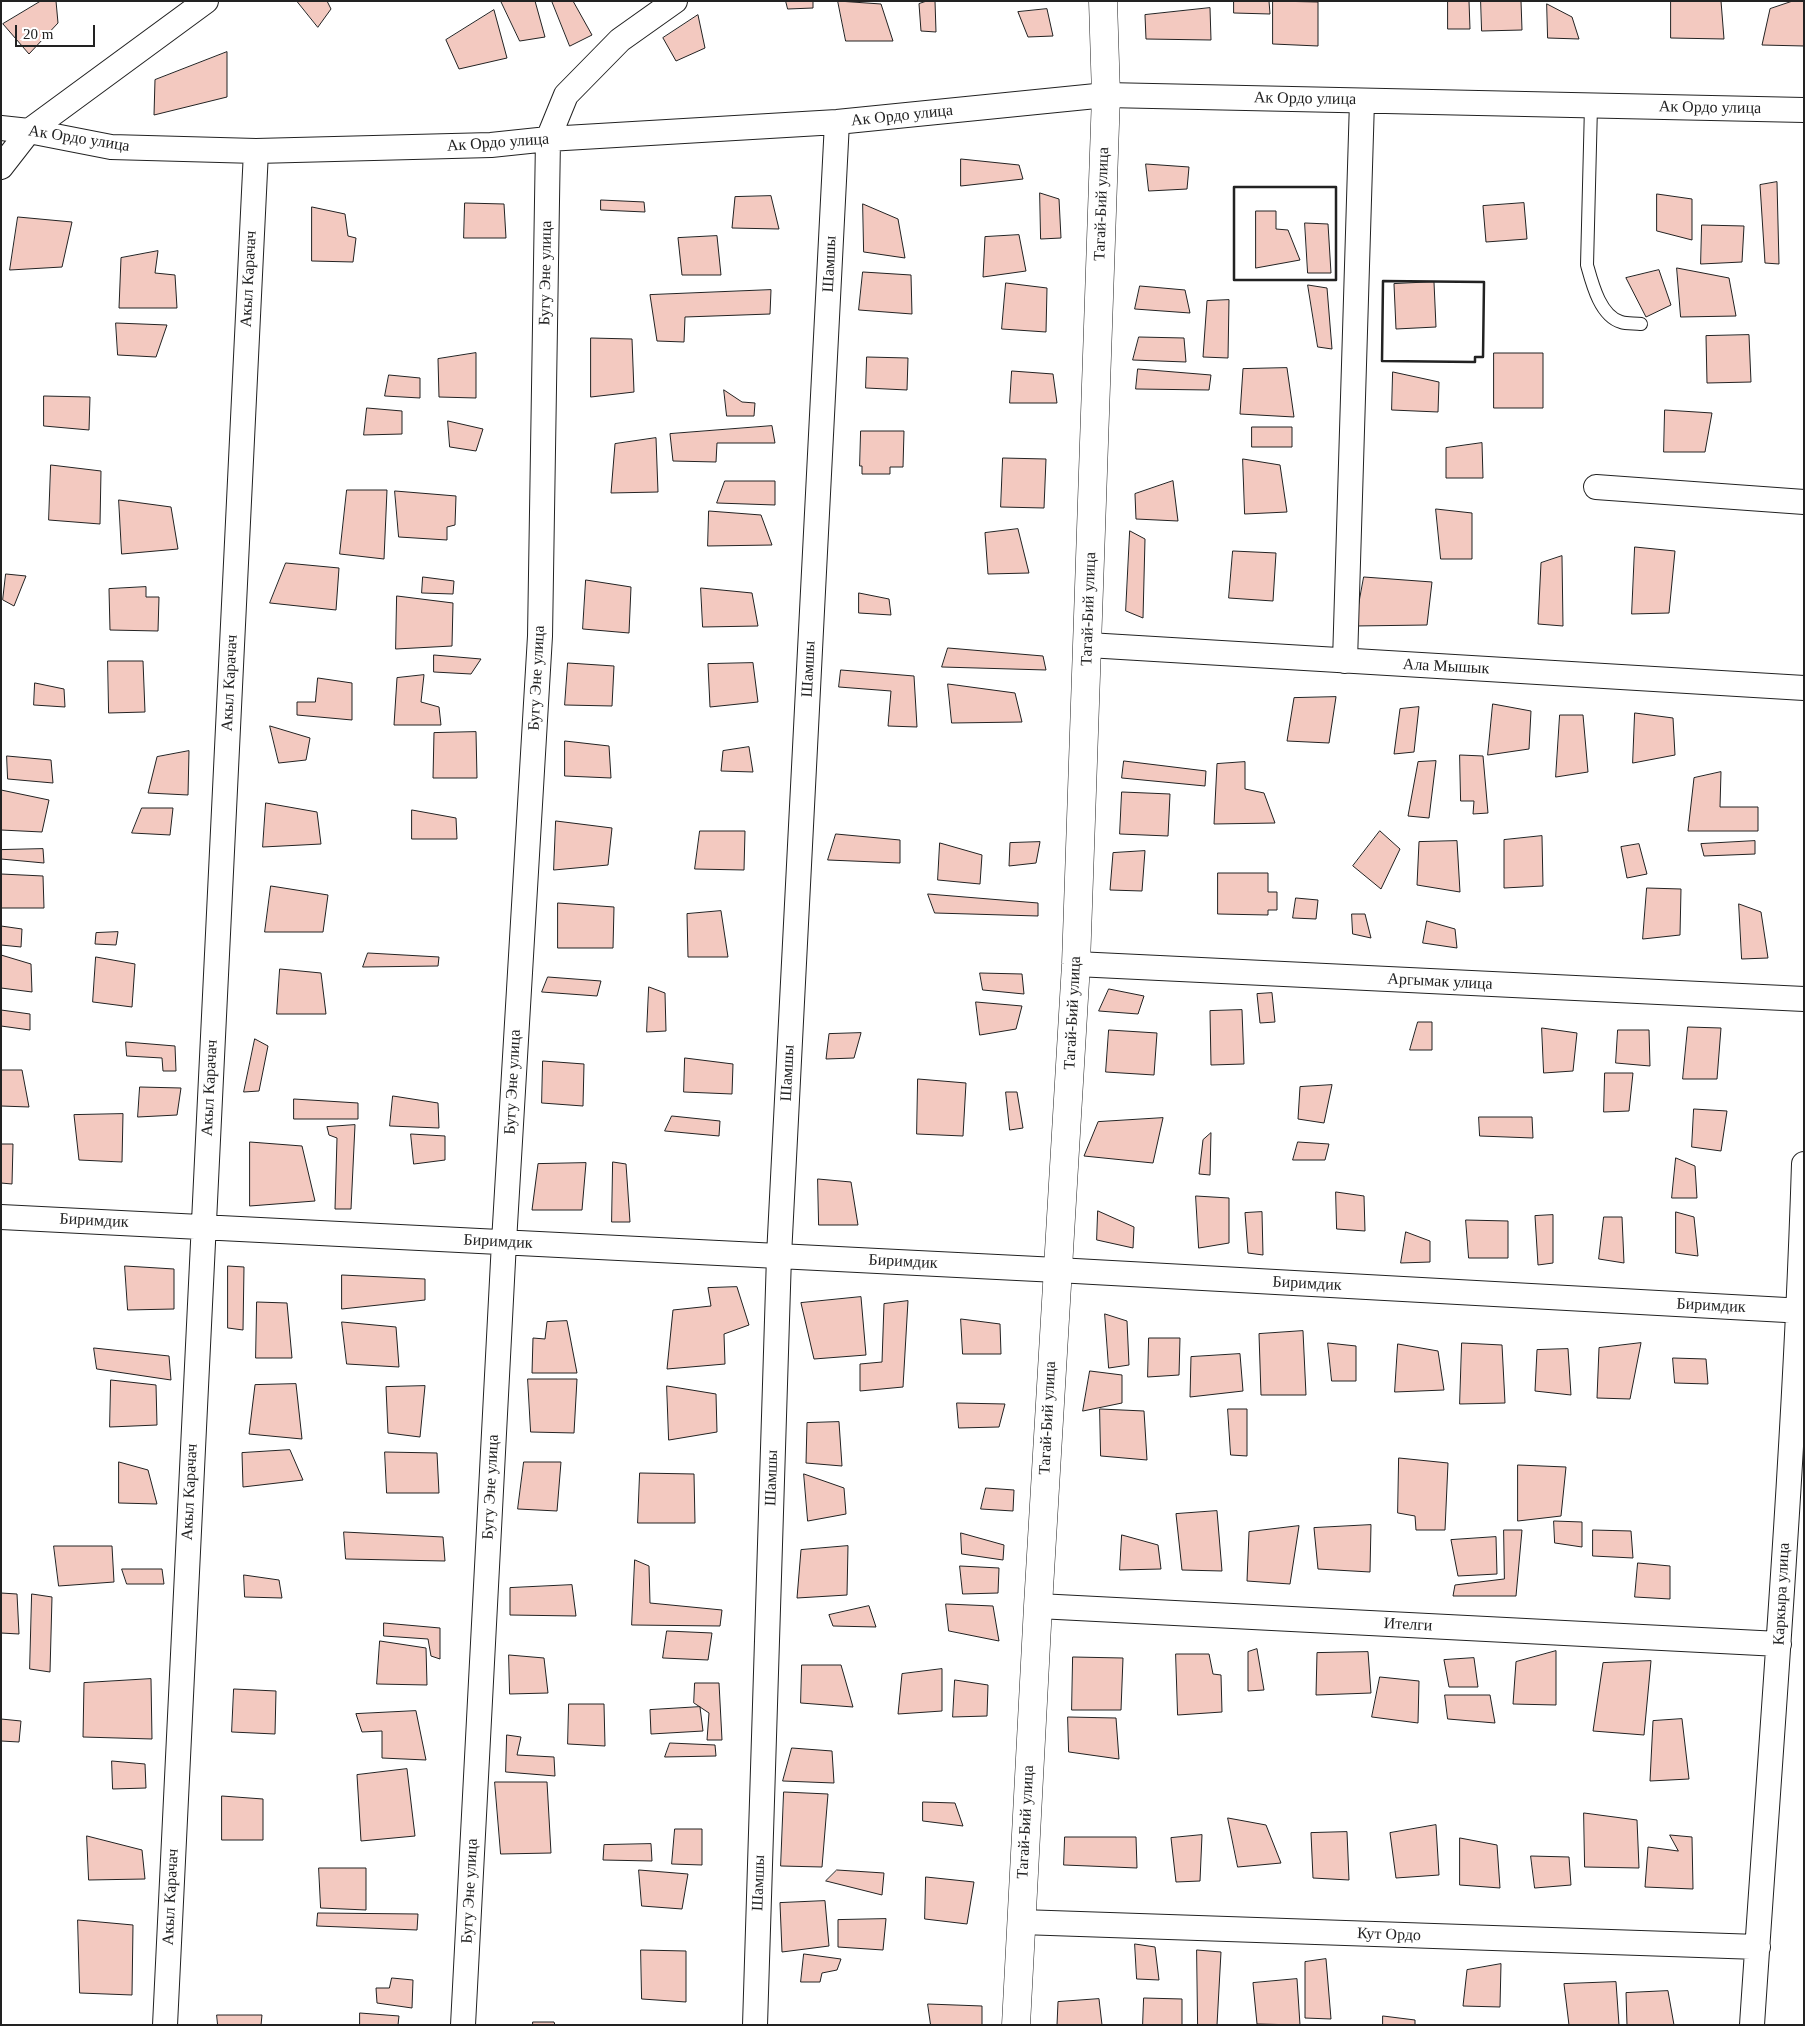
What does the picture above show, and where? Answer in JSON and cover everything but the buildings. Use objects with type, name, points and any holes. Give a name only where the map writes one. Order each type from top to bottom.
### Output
[{"type":"street","points":[[1,167],[29,130],[206,1]]},
{"type":"street","points":[[548,139],[566,95],[620,40],[675,1]]},
{"type":"street","name":"Тагай-Бий улица","points":[[1016,2025],[1057,1270],[1076,964],[1106,95],[1103,1]]},
{"type":"street","name":"Ак Ордо улица","points":[[1,128],[29,130],[110,147],[256,151],[492,145],[548,139],[837,122],[1106,95],[1804,110]]},
{"type":"street","points":[[1345,661],[1362,101]]},
{"type":"street","name":"Шамшы","points":[[755,2025],[779,1256],[837,122]]},
{"type":"street","name":"Бугу Эне улица","points":[[463,2025],[504,1242],[540,636],[548,139]]},
{"type":"street","name":"Акыл Карачач","points":[[166,2025],[256,151]]},
{"type":"street","points":[[1596,488],[1804,502]]},
{"type":"street","name":"Ала Мышык","points":[[1088,646],[1804,688]]},
{"type":"street","name":"Аргымак улица","points":[[1076,964],[1804,999]]},
{"type":"street","name":"Каркыра улица","points":[[1752,2025],[1801,1311],[1804,1164]]},
{"type":"street","name":"Биримдик","points":[[1,1217],[1057,1270],[1801,1311]]},
{"type":"street","name":"Ителги","points":[[1038,1606],[1779,1644]]},
{"type":"street","name":"Кут Ордо","points":[[1021,1922],[1758,1947]]},
{"type":"lane","points":[[1591,106],[1586,265],[1594,289],[1608,313],[1620,322],[1641,324]]},
{"type":"wall","points":[[1234,187],[1336,187],[1336,280],[1234,280],[1234,187]]},
{"type":"wall","points":[[1383,281],[1484,282],[1483,357],[1475,357],[1475,362],[1382,361],[1383,281]]}]
